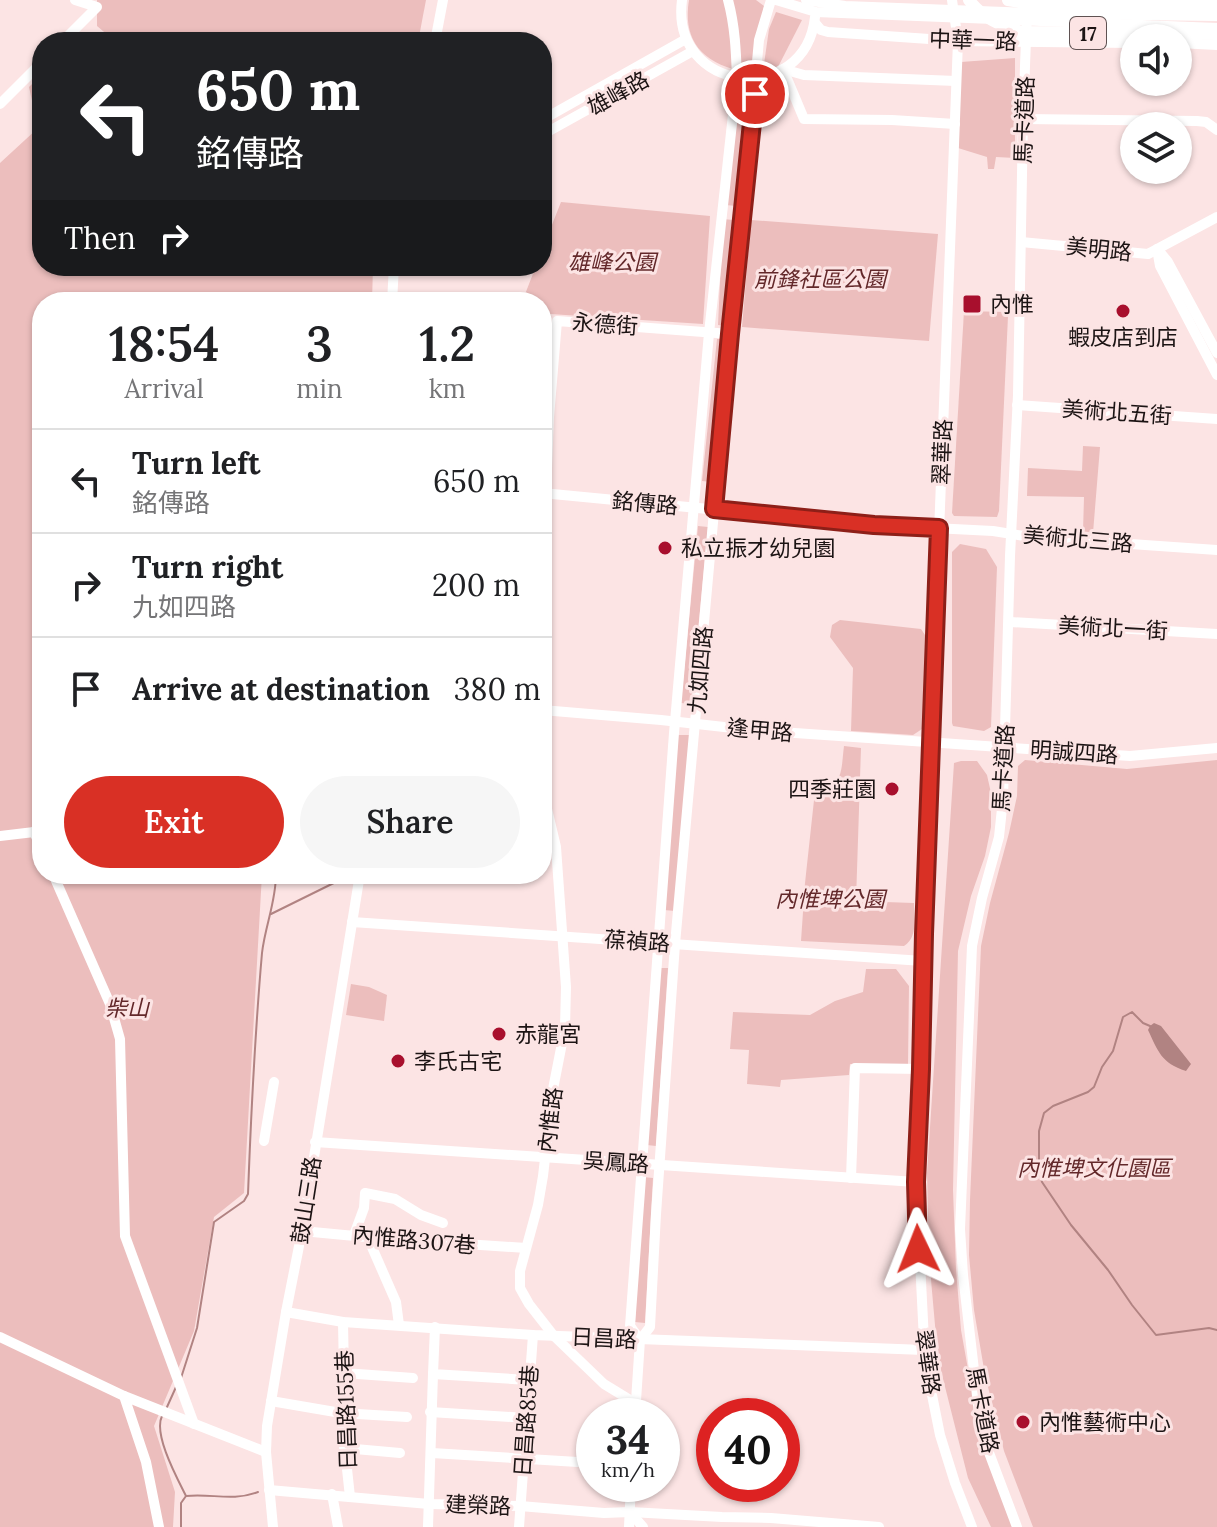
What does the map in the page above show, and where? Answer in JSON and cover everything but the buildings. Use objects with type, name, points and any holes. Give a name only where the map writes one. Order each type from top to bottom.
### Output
[{"type":"main road","name":"17","points":[[1008,0],[1116,6],[1217,6]]},
{"type":"main road","name":"17","points":[[961,8],[974,7],[995,22],[1021,32],[1217,31]]},
{"type":"street","points":[[72,32],[97,7],[75,0]]},
{"type":"street","points":[[437,32],[443,0]]},
{"type":"street","points":[[682,0],[681,15],[686,39],[693,51],[705,64],[737,78],[757,79],[783,69],[800,54],[812,34],[813,7]]},
{"type":"street","name":"九如四路","points":[[640,1340],[630,1326],[675,721],[709,333],[737,78],[737,48],[728,0]]},
{"type":"street","name":"九如四路","points":[[635,1398],[640,1340],[650,1327],[675,944],[759,40],[774,0]]},
{"type":"street","name":"中華一路","points":[[774,0],[813,7],[961,8],[1217,31]]},
{"type":"street","name":"馬卡道路","points":[[1017,1527],[988,1450],[979,1413],[960,1229],[972,946],[999,837],[1003,799],[1017,405],[1023,119],[1027,16],[1034,0]]},
{"type":"street","name":"中華一路","points":[[813,7],[821,30],[828,32],[958,41],[1120,43]]},
{"type":"street","name":"翠華路","points":[[961,8],[916,1182],[924,1350],[940,1435],[972,1527]]},
{"type":"street","name":"中華一路","points":[[1027,16],[1217,16]]},
{"type":"street","name":"雄峰路","points":[[552,114],[686,39]]},
{"type":"street","points":[[1192,44],[1217,45]]},
{"type":"street","name":"雄峰路","points":[[552,129],[693,51]]},
{"type":"street","points":[[783,69],[804,75],[956,81]]},
{"type":"street","points":[[783,69],[804,119],[955,124]]},
{"type":"street","points":[[0,104],[32,72]]},
{"type":"street","points":[[1023,119],[1197,121],[1206,122],[1217,130]]},
{"type":"street","name":"美明路","points":[[1021,242],[1148,254],[1217,217]]},
{"type":"street","points":[[1157,249],[1168,262],[1217,353]]},
{"type":"street","points":[[1157,249],[1160,266],[1217,375]]},
{"type":"street","name":"永德街","points":[[552,381],[557,321],[730,334]]},
{"type":"street","name":"美術北五街","points":[[1017,405],[1217,419]]},
{"type":"street","name":"銘傳路","points":[[552,494],[874,525],[939,528]]},
{"type":"street","name":"美術北三路","points":[[939,528],[1217,550]]},
{"type":"street","name":"美術北一街","points":[[1010,622],[1217,634]]},
{"type":"street","name":"逢甲路","points":[[552,711],[931,743]]},
{"type":"street","name":"明誠四路","points":[[931,743],[1130,756],[1217,748]]},
{"type":"street","name":"內惟路","points":[[552,830],[563,936],[565,1028],[553,1089],[538,1205],[520,1271],[520,1288],[554,1336],[604,1384],[627,1398]]},
{"type":"street","points":[[0,836],[32,832]]},
{"type":"street","points":[[57,884],[110,1004],[120,1039],[125,1236],[194,1424]]},
{"type":"street","name":"鼓山三路","points":[[273,1527],[266,1452],[267,1426],[358,884]]},
{"type":"street","name":"葆禎路","points":[[352,922],[923,961]]},
{"type":"street","points":[[851,1178],[855,1068],[921,1069]]},
{"type":"street","points":[[264,1141],[274,1082]]},
{"type":"street","name":"吳鳳路","points":[[315,1142],[916,1182]]},
{"type":"street","points":[[354,1235],[364,1208],[365,1193],[395,1199],[421,1215],[443,1223]]},
{"type":"street","name":"內惟路307巷","points":[[302,1231],[526,1248]]},
{"type":"street","points":[[370,1238],[396,1302],[399,1325]]},
{"type":"street","name":"日昌路","points":[[286,1312],[343,1322],[533,1335],[924,1350]]},
{"type":"street","name":"日昌路155巷","points":[[343,1322],[341,1413],[350,1497]]},
{"type":"street","points":[[428,1527],[435,1327]]},
{"type":"street","name":"日昌路85巷","points":[[519,1527],[533,1335]]},
{"type":"street","points":[[0,1337],[124,1396],[266,1452]]},
{"type":"street","points":[[344,1373],[413,1378]]},
{"type":"street","points":[[433,1374],[529,1380]]},
{"type":"street","points":[[124,1396],[146,1462],[159,1527]]},
{"type":"street","points":[[271,1401],[341,1413],[407,1417]]},
{"type":"street","points":[[430,1412],[527,1418]]},
{"type":"street","points":[[344,1448],[400,1453]]},
{"type":"street","points":[[432,1453],[576,1462]]},
{"type":"street","name":"建榮路","points":[[269,1490],[429,1504],[798,1519],[879,1527]]},
{"type":"street","points":[[332,1494],[338,1527]]},
{"type":"street","points":[[629,1527],[630,1502]]},
{"type":"street","points":[[622,1527],[630,1512]]},
{"type":"street","points":[[630,1512],[643,1527]]},
{"type":"green space","points":[[97,0],[426,0],[420,32],[104,32],[97,26]]},
{"type":"green space","points":[[689,0],[724,0],[731,26],[733,69],[711,59],[696,44],[688,25]]},
{"type":"green space","points":[[732,0],[756,0],[764,6],[755,67],[740,67],[739,33]]},
{"type":"green space","points":[[776,12],[802,20],[779,65],[763,71],[769,29]]},
{"type":"green space","points":[[1015,58],[1015,158],[996,157],[994,169],[988,169],[987,157],[958,148],[961,62]]},
{"type":"green space","points":[[737,90],[747,91],[736,206],[726,205]]},
{"type":"green space","name":"柴山","points":[[32,134],[32,276],[373,276],[372,292],[32,292],[32,884],[261,884],[244,1193],[214,1217],[194,1331],[154,1426],[175,1492],[173,1527],[0,1527],[0,163]]},
{"type":"green space","name":"雄峰公園","points":[[561,202],[710,216],[703,324],[552,314],[552,292],[526,292],[532,276],[552,276],[552,225]]},
{"type":"green space","points":[[723,219],[733,220],[727,326],[718,325]]},
{"type":"green space","name":"前鋒社區公園","points":[[751,220],[938,234],[929,341],[742,327]]},
{"type":"green space","points":[[964,311],[1006,312],[1008,316],[997,517],[954,516],[952,513]]},
{"type":"green space","points":[[717,339],[726,339],[711,482],[702,481]]},
{"type":"green space","points":[[1083,446],[1100,447],[1093,533],[1083,532],[1084,497],[1027,496],[1028,468],[1082,471]]},
{"type":"green space","points":[[698,526],[708,527],[691,704],[681,703]]},
{"type":"green space","points":[[960,544],[986,549],[997,567],[991,727],[984,731],[953,726],[952,723],[952,552]]},
{"type":"green space","points":[[840,620],[921,629],[927,638],[925,727],[913,735],[851,731],[853,668],[830,637],[832,625]]},
{"type":"green space","points":[[678,735],[690,735],[675,911],[664,910]]},
{"type":"green space","name":"內惟埤公園","points":[[844,746],[861,748],[856,901],[914,903],[913,933],[904,946],[801,941],[815,791],[836,782]]},
{"type":"green space","name":"內惟埤文化園區","points":[[1025,760],[1127,769],[1217,760],[1217,1527],[1033,1527],[1004,1451],[985,1375],[974,1310],[969,1255],[970,1200],[981,946],[1017,796],[1018,766]]},
{"type":"green space","points":[[977,761],[987,775],[991,793],[991,827],[958,951],[953,1190],[956,1269],[961,1330],[976,1414],[1015,1527],[991,1527],[968,1478],[938,1359],[929,1257],[927,1173],[954,763]]},
{"type":"green space","points":[[660,968],[668,968],[656,1146],[647,1145]]},
{"type":"green space","points":[[866,969],[896,969],[909,986],[908,1066],[850,1064],[849,1075],[781,1080],[780,1087],[747,1084],[749,1050],[730,1049],[733,1012],[810,1015],[835,1001],[863,992]]},
{"type":"green space","points":[[351,984],[387,995],[384,1021],[346,1015]]},
{"type":"green space","points":[[643,1177],[653,1178],[645,1323],[635,1322]]},
{"type":"shaded area","points":[[1154,1023],[1161,1026],[1191,1064],[1186,1071],[1171,1064],[1158,1050],[1148,1030]]},
{"type":"waterway","points":[[181,1378],[197,1328],[214,1222],[244,1201],[248,1194],[262,953],[275,884]]},
{"type":"waterway","points":[[271,914],[332,884]]},
{"type":"waterway","points":[[1150,1026],[1132,1012],[1123,1017],[1113,1051],[1094,1087],[1044,1113],[1039,1131],[1039,1171],[1042,1182],[1071,1225],[1156,1335],[1209,1328],[1217,1330]]},
{"type":"waterway","points":[[167,1407],[176,1387]]},
{"type":"waterway","points":[[162,1416],[163,1444],[186,1496],[181,1503],[181,1527]]},
{"type":"waterway","points":[[186,1496],[230,1497],[258,1492]]},
{"type":"place","name":"內惟","points":[[972,304]]},
{"type":"place","name":"蝦皮店到店","points":[[1123,311]]},
{"type":"place","name":"私立振才幼兒園","points":[[665,548]]},
{"type":"place","name":"四季莊園","points":[[892,789]]},
{"type":"place","name":"赤龍宮","points":[[499,1034]]},
{"type":"place","name":"李氏古宅","points":[[398,1061]]},
{"type":"place","name":"內惟藝術中心","points":[[1023,1422]]},
{"type":"route","points":[[755,94],[714,509],[874,525],[939,528],[916,1182],[918,1249]]}]
